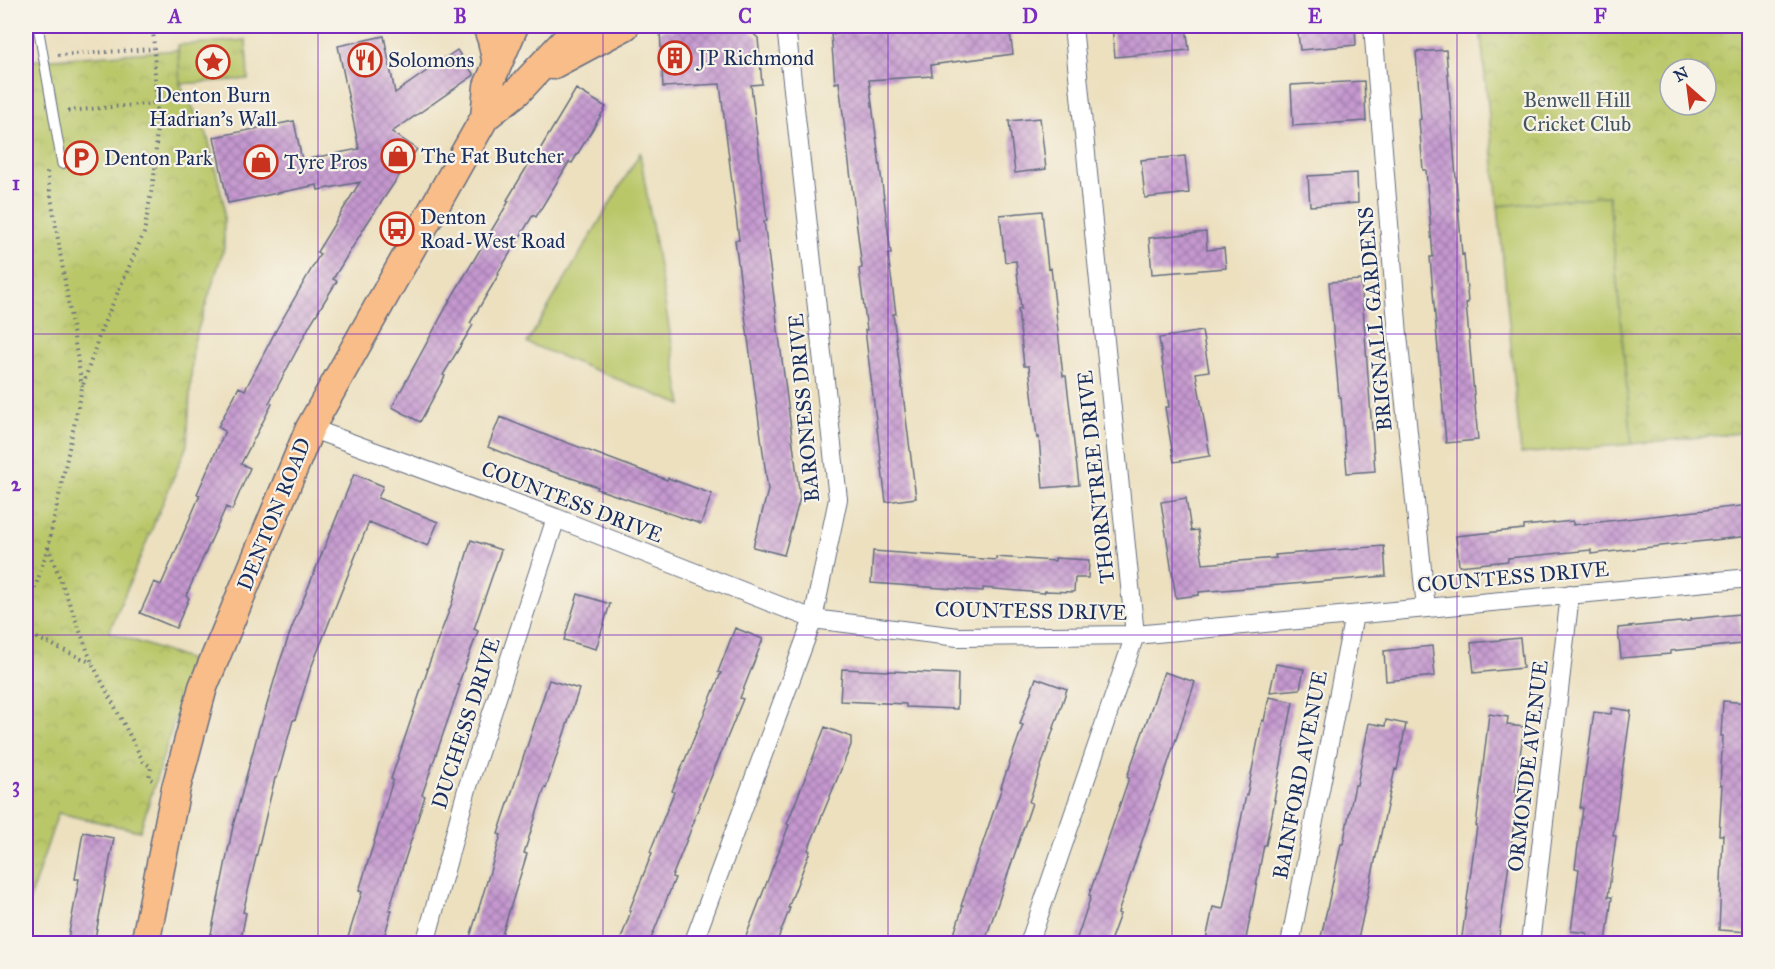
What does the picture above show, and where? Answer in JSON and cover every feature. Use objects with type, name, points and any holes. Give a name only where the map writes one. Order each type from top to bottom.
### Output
[{"type":"main road","points":[[487,26],[497,64]]},
{"type":"main road","name":"DENTON ROAD","points":[[485,117],[488,86],[514,26]]},
{"type":"main road","name":"DENTON ROAD","points":[[145,944],[176,788],[203,687],[310,428],[485,117],[518,91],[579,26]]},
{"type":"main road","points":[[534,74],[625,26]]},
{"type":"street","name":"BARONESS DRIVE","points":[[693,944],[813,619],[838,499],[786,26]]},
{"type":"street","name":"THORNTREE DRIVE","points":[[1029,944],[1135,635],[1073,26]]},
{"type":"street","name":"BRIGNALL GARDENS","points":[[1373,26],[1398,335],[1426,608]]},
{"type":"street","name":"COUNTESS DRIVE","points":[[310,428],[556,518],[813,619],[958,637],[1135,635],[1749,578]]},
{"type":"street","name":"DUCHESS DRIVE","points":[[425,944],[467,789],[556,518]]},
{"type":"street","name":"ORMONDE AVENUE","points":[[1530,944],[1570,594]]},
{"type":"street","name":"BAINFORD AVENUE","points":[[1290,944],[1354,615]]},
{"type":"lane","points":[[38,26],[62,164]]},
{"type":"path","points":[[26,617],[48,547],[82,388],[101,330],[144,233],[155,170],[158,123],[153,26]]},
{"type":"path","points":[[44,56],[153,49]]},
{"type":"path","points":[[53,112],[157,103]]},
{"type":"path","points":[[46,171],[82,388]]},
{"type":"path","points":[[48,547],[92,663],[143,761],[151,767],[149,778],[176,788]]},
{"type":"path","points":[[26,633],[92,663]]},
{"type":"green space","name":"Benwell Hill Cricket Club","points":[[1480,26],[1749,26],[1749,432],[1632,444],[1609,196],[1498,206]]},
{"type":"green space","points":[[246,40],[248,79],[180,84],[178,45]]},
{"type":"green space","points":[[178,50],[180,84],[207,134],[224,204],[224,248],[193,345],[187,445],[109,632],[193,661],[140,831],[58,813],[26,910],[26,61]]},
{"type":"green space","points":[[640,153],[682,405],[527,343]]},
{"type":"green space","points":[[1609,196],[1632,444],[1521,454],[1498,206]]},
{"type":"building","points":[[694,26],[745,26],[758,38],[762,84],[751,85],[767,220],[764,221],[800,498],[784,555],[753,547],[768,490],[735,240],[739,240],[720,84],[663,87],[660,30],[694,28]]},
{"type":"building","points":[[979,26],[1009,26],[1013,54],[931,65],[932,76],[869,80],[891,254],[888,254],[896,314],[893,314],[916,498],[886,502],[865,330],[867,330],[859,269],[862,268],[839,82],[835,83],[831,34],[929,27],[929,32]]},
{"type":"building","points":[[1112,26],[1186,26],[1189,50],[1115,57]]},
{"type":"building","points":[[1297,26],[1355,26],[1356,45],[1300,50]]},
{"type":"building","points":[[384,36],[395,93],[457,50],[474,75],[392,132],[417,149],[333,279],[337,281],[311,323],[269,403],[272,404],[241,464],[250,468],[232,510],[226,507],[186,596],[189,598],[176,628],[140,613],[154,582],[161,585],[200,495],[197,494],[225,431],[218,427],[239,387],[245,390],[320,254],[317,252],[360,182],[318,190],[317,185],[228,203],[214,137],[294,121],[302,160],[359,149],[338,46]]},
{"type":"building","points":[[1446,50],[1478,440],[1446,443],[1430,257],[1433,257],[1426,170],[1423,170],[1419,120],[1421,119],[1416,52]]},
{"type":"building","points":[[1364,81],[1366,121],[1293,126],[1291,85]]},
{"type":"building","points":[[576,89],[606,107],[536,217],[533,215],[498,273],[470,323],[473,325],[443,375],[445,376],[420,422],[392,407],[450,300],[509,201],[507,200]]},
{"type":"building","points":[[1040,118],[1046,169],[1015,173],[1009,121]]},
{"type":"building","points":[[1185,156],[1189,193],[1145,198],[1141,160]]},
{"type":"building","points":[[1357,173],[1358,203],[1310,206],[1308,176]]},
{"type":"building","points":[[1042,211],[1048,269],[1051,268],[1063,376],[1066,376],[1079,485],[1043,488],[1039,437],[1037,438],[1029,366],[1024,366],[1016,261],[1005,262],[1000,215]]},
{"type":"building","points":[[1206,232],[1207,250],[1224,248],[1226,268],[1152,274],[1149,238]]},
{"type":"building","points":[[1361,280],[1375,471],[1347,473],[1329,282]]},
{"type":"building","points":[[1202,331],[1209,371],[1196,373],[1210,456],[1174,462],[1165,407],[1169,407],[1159,338]]},
{"type":"building","points":[[500,417],[667,480],[668,478],[712,494],[701,524],[597,489],[598,487],[488,447]]},
{"type":"building","points":[[354,474],[383,486],[378,498],[438,522],[428,546],[369,522],[311,668],[295,720],[293,720],[277,778],[275,778],[243,912],[246,913],[240,944],[209,944],[233,826],[260,725],[291,630]]},
{"type":"building","points":[[1186,498],[1191,531],[1198,530],[1203,564],[1276,558],[1275,555],[1384,546],[1386,576],[1199,592],[1199,595],[1176,598],[1161,502]]},
{"type":"building","points":[[1749,505],[1749,536],[1591,554],[1591,550],[1508,558],[1508,561],[1459,566],[1456,536],[1524,529],[1524,526],[1573,521],[1573,525]]},
{"type":"building","points":[[471,540],[501,550],[474,629],[478,631],[422,795],[425,796],[389,910],[392,910],[382,944],[346,944],[362,892],[359,891],[393,780],[391,779],[427,669],[452,603]]},
{"type":"building","points":[[873,551],[996,560],[996,557],[1055,561],[1055,558],[1089,560],[1088,578],[1075,578],[1074,592],[1045,591],[1044,593],[871,583]]},
{"type":"building","points":[[578,594],[610,604],[596,649],[564,640]]},
{"type":"building","points":[[1739,614],[1742,644],[1621,658],[1618,628]]},
{"type":"building","points":[[735,628],[763,639],[740,698],[743,699],[694,819],[672,877],[675,878],[649,944],[619,944],[631,911],[629,911],[652,853],[650,852],[674,792],[672,791],[721,673],[718,672]]},
{"type":"building","points":[[1520,638],[1523,668],[1474,673],[1471,643]]},
{"type":"building","points":[[1432,646],[1435,676],[1386,681],[1384,651]]},
{"type":"building","points":[[1276,664],[1304,669],[1300,689],[1270,692]]},
{"type":"building","points":[[842,669],[958,674],[957,709],[840,701]]},
{"type":"building","points":[[1164,672],[1195,682],[1118,913],[1120,914],[1109,944],[1075,944],[1091,896],[1089,895],[1129,778],[1127,777]]},
{"type":"building","points":[[1036,678],[1067,689],[1029,802],[1032,803],[984,944],[951,944],[963,906],[961,906],[1023,725],[1020,724]]},
{"type":"building","points":[[549,680],[579,689],[524,853],[527,854],[499,944],[468,944],[501,835],[498,834]]},
{"type":"building","points":[[1269,697],[1293,702],[1245,944],[1205,944],[1213,907],[1223,909],[1262,720],[1264,721]]},
{"type":"building","points":[[1723,701],[1749,703],[1749,932],[1719,930],[1723,835],[1719,835]]},
{"type":"building","points":[[1612,708],[1631,711],[1613,835],[1616,836],[1608,897],[1612,897],[1606,943],[1586,941],[1587,933],[1571,931],[1579,869],[1575,868],[1583,808],[1580,808],[1594,712],[1611,714]]},
{"type":"building","points":[[1489,714],[1508,717],[1507,725],[1524,727],[1515,792],[1517,793],[1510,856],[1498,944],[1461,944],[1477,826]]},
{"type":"building","points":[[1386,720],[1406,724],[1397,770],[1395,769],[1357,944],[1337,944],[1337,940],[1321,937],[1341,844],[1343,844],[1355,785],[1357,785],[1369,723],[1385,726]]},
{"type":"building","points":[[825,727],[851,737],[851,745],[808,850],[810,851],[788,908],[790,908],[776,944],[743,944],[789,825],[787,824]]},
{"type":"building","points":[[83,832],[114,838],[94,944],[67,944],[79,879],[75,879]]},
{"type":"place","name":"JP Richmond","points":[[675,58]]},
{"type":"place","name":"Solomons","points":[[365,60]]},
{"type":"place","name":"Denton Burn Hadrian's Wall","points":[[213,62]]},
{"type":"place","name":"The Fat Butcher","points":[[398,156]]},
{"type":"place","name":"Denton Park","points":[[81,158]]},
{"type":"place","name":"Tyre Pros","points":[[261,162]]},
{"type":"place","name":"Denton Road-West Road","points":[[397,229]]}]
